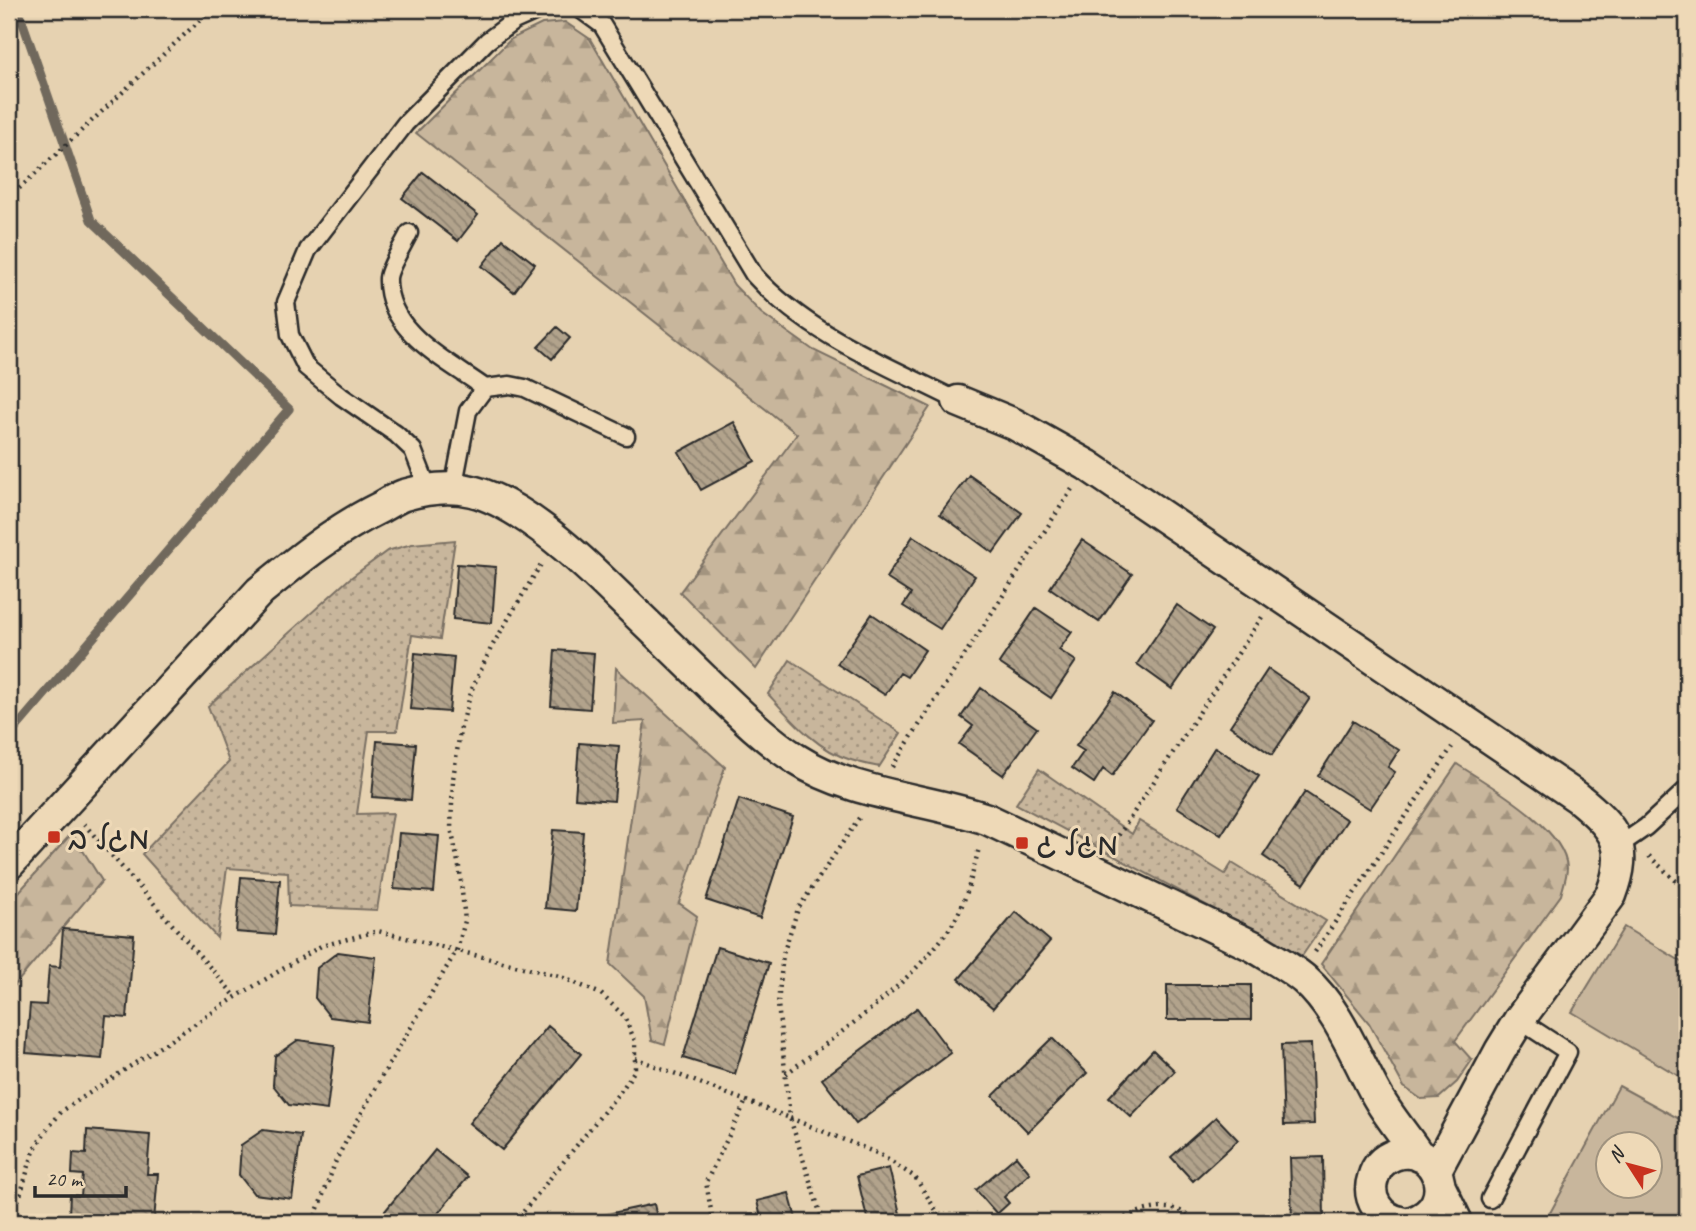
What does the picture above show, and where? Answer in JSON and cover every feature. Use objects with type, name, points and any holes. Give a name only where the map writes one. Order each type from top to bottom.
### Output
[{"type":"street","points":[[958,401],[1014,424],[1087,465],[1595,812],[1623,843],[1619,875],[1611,895],[1519,1020],[1500,1051],[1432,1171],[1437,1203],[1431,1212],[1413,1222]]},
{"type":"street","points":[[9,864],[260,591],[302,556],[356,519],[403,495],[441,490],[472,491],[502,504],[571,551],[739,712],[797,760],[832,777],[987,819],[1255,947],[1299,976],[1320,998],[1342,1030],[1377,1097],[1432,1171],[1457,1222]]},
{"type":"street","points":[[1377,1097],[1383,1126],[1382,1145],[1370,1198],[1384,1216],[1400,1222]]},
{"type":"street","points":[[1370,1198],[1380,1164],[1388,1158],[1409,1153],[1432,1171]]},
{"type":"lane","points":[[441,490],[413,450],[341,397],[306,367],[290,335],[286,302],[308,250],[405,124],[487,41],[514,22],[541,9]]},
{"type":"lane","points":[[580,9],[602,25],[754,275],[774,297],[836,340],[958,401]]},
{"type":"lane","points":[[409,233],[388,276],[393,309],[409,332],[485,388],[510,385],[525,388],[626,436]]},
{"type":"lane","points":[[441,490],[468,411],[485,388]]},
{"type":"lane","points":[[1623,843],[1646,827],[1687,789]]},
{"type":"lane","points":[[1490,1199],[1568,1052],[1519,1020]]},
{"type":"path","points":[[9,198],[212,9]]},
{"type":"path","points":[[823,1222],[790,1118],[778,1004],[783,954],[798,909],[1087,465]]},
{"type":"path","points":[[313,1222],[337,1158],[457,950],[465,921],[460,872],[451,828],[453,779],[460,732],[472,689],[491,648],[556,539]]},
{"type":"path","points":[[1095,871],[1277,595]]},
{"type":"path","points":[[1299,976],[1467,724]]},
{"type":"path","points":[[65,803],[236,997]]},
{"type":"path","points":[[785,1075],[876,1004],[917,966],[950,927],[968,892],[987,819]]},
{"type":"path","points":[[1623,843],[1687,891]]},
{"type":"path","points":[[9,1220],[17,1206],[32,1156],[43,1135],[62,1111],[236,997],[321,946],[378,931],[559,976],[601,994],[624,1016],[635,1041],[635,1070],[515,1222]]},
{"type":"path","points":[[635,1058],[878,1154],[915,1177],[941,1222]]},
{"type":"path","points":[[713,1222],[706,1182],[746,1101]]},
{"type":"path","points":[[1112,1222],[1148,1209],[1175,1209],[1195,1222]]},
{"type":"green space","points":[[565,22],[590,39],[734,285],[761,313],[813,350],[930,407],[756,669],[680,592],[797,434],[416,133],[511,39],[542,24]]},
{"type":"green space","points":[[455,540],[440,639],[412,635],[397,731],[369,731],[357,814],[393,813],[377,910],[289,906],[288,872],[227,868],[217,938],[142,854],[229,762],[208,706],[349,579],[387,551],[412,544]]},
{"type":"green space","points":[[790,660],[901,733],[879,767],[851,760],[827,749],[805,733],[768,694]]},
{"type":"green space","points":[[616,668],[725,767],[679,903],[697,916],[665,1044],[652,1040],[644,996],[610,964],[645,721],[613,723]]},
{"type":"green space","points":[[1457,764],[1539,822],[1563,853],[1567,871],[1561,895],[1455,1041],[1472,1060],[1457,1082],[1439,1098],[1421,1099],[1404,1087],[1369,1023],[1321,964]]},
{"type":"green space","points":[[1039,769],[1132,834],[1139,821],[1225,874],[1232,863],[1326,921],[1302,956],[1016,804]]},
{"type":"green space","points":[[72,833],[102,881],[9,992],[9,903]]},
{"type":"green space","points":[[1624,927],[1687,965],[1687,1081],[1572,1012]]},
{"type":"green space","points":[[1619,1086],[1687,1123],[1687,1222],[1545,1222],[1594,1132],[1594,1200],[1664,1200],[1664,1130],[1595,1130]]},
{"type":"building","points":[[423,172],[478,215],[458,241],[402,198]]},
{"type":"building","points":[[503,239],[535,264],[514,292],[482,266]]},
{"type":"building","points":[[557,327],[570,338],[552,359],[538,347]]},
{"type":"building","points":[[734,422],[755,461],[701,490],[679,452]]},
{"type":"building","points":[[969,475],[1022,513],[993,553],[940,514]]},
{"type":"building","points":[[913,536],[975,576],[940,629],[903,606],[911,594],[886,578]]},
{"type":"building","points":[[1082,540],[1132,574],[1099,622],[1050,588]]},
{"type":"building","points":[[457,564],[496,567],[492,623],[453,619]]},
{"type":"building","points":[[1177,605],[1213,630],[1172,689],[1137,664]]},
{"type":"building","points":[[1036,608],[1072,632],[1059,650],[1076,661],[1051,698],[999,663]]},
{"type":"building","points":[[872,614],[925,650],[907,677],[900,673],[885,695],[837,664]]},
{"type":"building","points":[[555,650],[594,653],[590,709],[551,706]]},
{"type":"building","points":[[415,653],[454,657],[449,712],[410,709]]},
{"type":"building","points":[[1268,669],[1310,698],[1272,755],[1230,726]]},
{"type":"building","points":[[981,688],[1037,728],[1003,775],[959,744],[973,726],[961,717]]},
{"type":"building","points":[[1115,692],[1152,720],[1112,776],[1103,769],[1094,783],[1072,768],[1084,751],[1076,746]]},
{"type":"building","points":[[1353,721],[1399,750],[1388,767],[1395,772],[1370,809],[1318,776]]},
{"type":"building","points":[[377,741],[416,744],[411,800],[372,797]]},
{"type":"building","points":[[579,743],[619,746],[614,801],[575,798]]},
{"type":"building","points":[[1215,747],[1259,776],[1221,835],[1177,807]]},
{"type":"building","points":[[1305,792],[1347,820],[1304,884],[1263,856]]},
{"type":"building","points":[[739,799],[793,817],[760,918],[706,900]]},
{"type":"building","points":[[553,830],[583,832],[576,911],[545,908]]},
{"type":"building","points":[[399,833],[439,836],[434,892],[394,889]]},
{"type":"building","points":[[241,877],[280,880],[275,935],[236,932]]},
{"type":"building","points":[[1016,912],[1050,941],[993,1008],[959,979]]},
{"type":"building","points":[[63,929],[134,935],[127,1018],[106,1016],[102,1059],[26,1053],[30,1004],[46,1005],[49,966],[60,967]]},
{"type":"building","points":[[717,947],[769,963],[735,1074],[683,1058]]},
{"type":"building","points":[[338,952],[376,957],[368,1022],[330,1017],[315,998],[317,968]]},
{"type":"building","points":[[1167,985],[1251,985],[1251,1020],[1167,1020]]},
{"type":"building","points":[[917,1008],[951,1053],[856,1124],[822,1079]]},
{"type":"building","points":[[548,1026],[581,1054],[502,1150],[469,1123]]},
{"type":"building","points":[[1052,1038],[1087,1073],[1028,1132],[993,1096]]},
{"type":"building","points":[[298,1040],[335,1045],[327,1110],[289,1105],[273,1085],[275,1056]]},
{"type":"building","points":[[1311,1044],[1314,1124],[1284,1125],[1281,1045]]},
{"type":"building","points":[[1153,1050],[1175,1071],[1131,1117],[1109,1097]]},
{"type":"building","points":[[9,1057],[12,1057],[9,1091]]},
{"type":"building","points":[[1216,1117],[1238,1140],[1193,1181],[1171,1157]]},
{"type":"building","points":[[87,1130],[150,1135],[147,1174],[158,1174],[154,1221],[69,1214],[70,1195],[81,1196],[83,1175],[72,1174],[73,1153],[86,1154]]},
{"type":"building","points":[[263,1130],[301,1135],[292,1199],[254,1194],[239,1175],[241,1145]]},
{"type":"building","points":[[435,1150],[468,1177],[431,1222],[376,1222]]},
{"type":"building","points":[[1016,1156],[1030,1173],[1004,1197],[1009,1203],[997,1214],[976,1190]]},
{"type":"building","points":[[1323,1157],[1324,1219],[1292,1220],[1290,1158]]},
{"type":"building","points":[[889,1168],[902,1222],[868,1222],[857,1176]]},
{"type":"building","points":[[789,1193],[797,1222],[762,1222],[757,1201]]},
{"type":"building","points":[[654,1204],[658,1222],[605,1222],[603,1215]]},
{"type":"waterway","points":[[9,736],[289,409],[91,220],[18,9]]},
{"type":"place","name":"מגל ב","points":[[54,837]]},
{"type":"place","name":"מגל ג","points":[[1022,843]]}]
